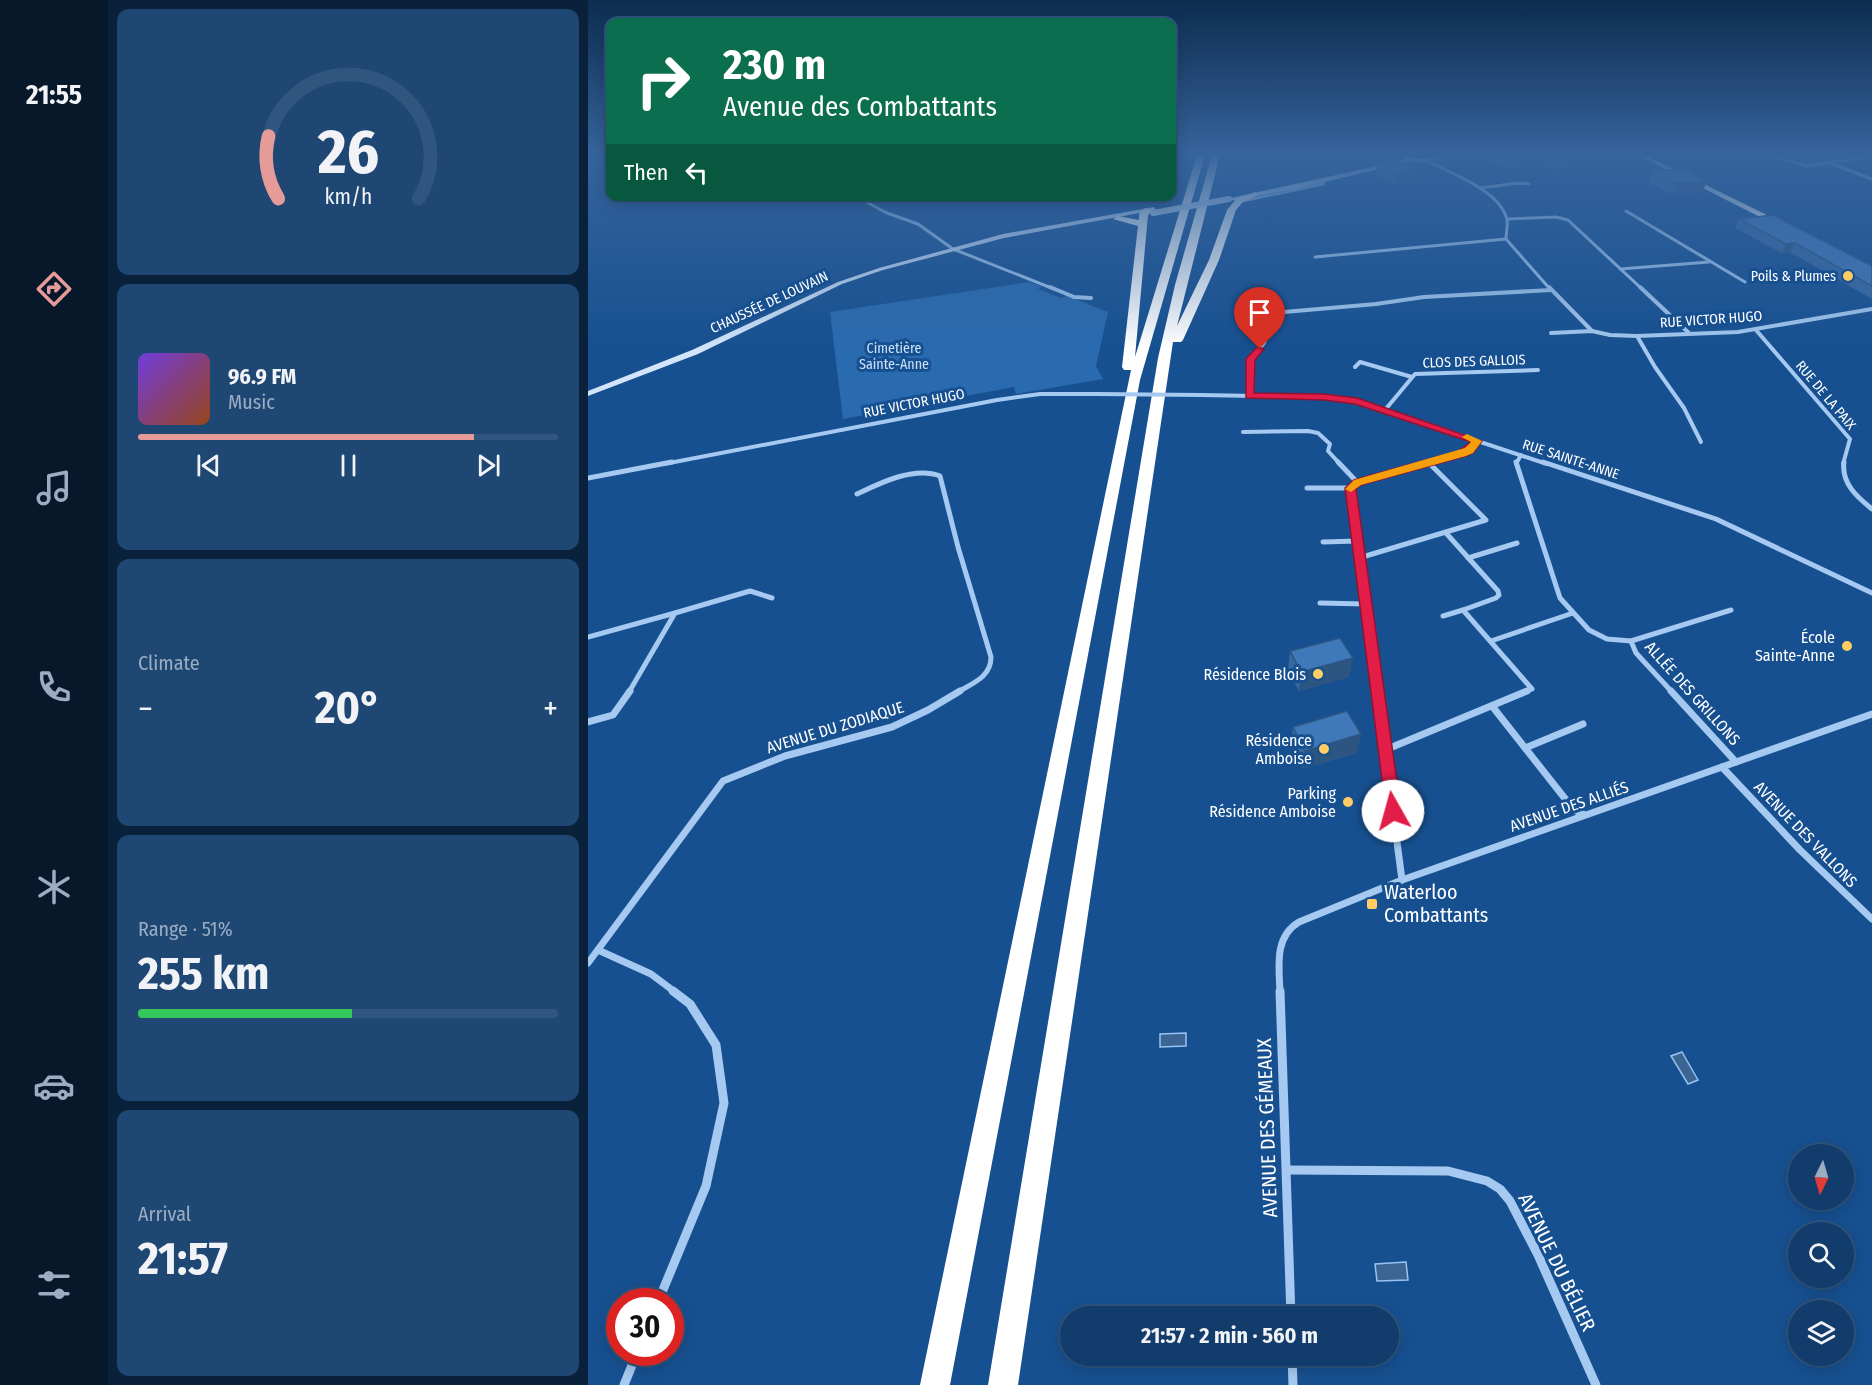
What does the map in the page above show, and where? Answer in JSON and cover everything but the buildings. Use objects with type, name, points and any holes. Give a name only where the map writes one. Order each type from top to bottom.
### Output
[{"type":"highway","points":[[1134,380],[1128,371],[1147,220]]},
{"type":"highway","points":[[935,1385],[1134,380],[1180,220]]},
{"type":"highway","points":[[1004,1385],[1164,358],[1180,285],[1198,220]]},
{"type":"highway","points":[[1164,358],[1174,349],[1184,321],[1214,260],[1229,220]]},
{"type":"main road","name":"CHAUSSÉE DE LOUVAIN","points":[[588,394],[695,352],[840,283],[1003,236],[1111,220]]},
{"type":"main road","name":"CHAUSSÉE DE LOUVAIN","points":[[966,246],[1114,220]]},
{"type":"main road","points":[[1772,220],[1791,229]]},
{"type":"street","points":[[906,220],[918,224],[953,249],[1074,297],[1091,298]]},
{"type":"street","points":[[1507,220],[1506,239],[1551,290],[1592,331]]},
{"type":"street","points":[[1567,220],[1689,333]]},
{"type":"street","points":[[1640,220],[1746,282]]},
{"type":"street","points":[[1315,257],[1506,239]]},
{"type":"street","points":[[1620,269],[1711,262]]},
{"type":"street","points":[[1250,396],[1251,359],[1264,343],[1270,321],[1280,314],[1424,297],[1551,290]]},
{"type":"street","name":"RUE VICTOR HUGO","points":[[1551,333],[1592,331],[1610,335],[1637,336],[1756,330],[1872,309]]},
{"type":"street","name":"RUE DE LA PAIX","points":[[1756,330],[1850,439],[1842,466],[1846,481],[1862,501],[1872,509]]},
{"type":"street","points":[[1637,336],[1661,376],[1669,384],[1694,423],[1701,442]]},
{"type":"street","name":"CLOS DES GALLOIS","points":[[1355,367],[1360,362],[1412,377]]},
{"type":"street","name":"CLOS DES GALLOIS","points":[[1385,410],[1412,377],[1421,372],[1538,370]]},
{"type":"street","name":"RUE VICTOR HUGO","points":[[588,478],[997,400],[1040,394],[1250,396]]},
{"type":"street","name":"RUE SAINTE-ANNE","points":[[1250,396],[1341,398],[1385,410],[1716,519],[1872,593]]},
{"type":"street","points":[[1243,432],[1318,432],[1330,444],[1328,451],[1357,482]]},
{"type":"street","points":[[1307,488],[1350,488],[1357,482],[1469,450],[1477,441]]},
{"type":"street","name":"ALLÉE DES GRILLONS","points":[[1521,455],[1516,461],[1530,501],[1531,514],[1560,598],[1598,635],[1618,641],[1631,641],[1731,610]]},
{"type":"street","points":[[1359,558],[1486,520],[1429,463]]},
{"type":"street","name":"AVENUE DU ZODIAQUE","points":[[588,963],[723,781],[747,767],[915,718],[984,676],[991,667],[991,657],[958,547],[940,476],[928,472],[879,483],[857,494]]},
{"type":"street","points":[[1350,488],[1402,880]]},
{"type":"street","points":[[1443,616],[1499,595],[1446,533]]},
{"type":"street","points":[[1323,542],[1357,541]]},
{"type":"street","points":[[1468,558],[1517,543]]},
{"type":"street","points":[[588,637],[750,591],[772,598]]},
{"type":"street","points":[[1320,603],[1365,604]]},
{"type":"street","points":[[1385,750],[1532,689],[1463,610]]},
{"type":"street","points":[[588,722],[613,715],[620,708],[675,613]]},
{"type":"street","points":[[1491,641],[1573,613]]},
{"type":"street","name":"ALLÉE DES GRILLONS","points":[[1631,641],[1636,653],[1736,762]]},
{"type":"street","points":[[1492,706],[1574,810],[1583,814]]},
{"type":"street","name":"AVENUE DES ALLIÉS","points":[[1283,938],[1288,928],[1299,922],[1402,880],[1583,814],[1872,714]]},
{"type":"street","points":[[1525,748],[1583,724]]},
{"type":"street","name":"AVENUE DES VALLONS","points":[[1722,767],[1833,884],[1872,920]]},
{"type":"street","name":"AVENUE DES GÉMEAUX","points":[[1283,938],[1279,950],[1279,968],[1291,1306]]},
{"type":"street","points":[[598,950],[651,974],[690,1004],[716,1045],[724,1103],[706,1186],[664,1288]]},
{"type":"street","name":"AVENUE DU BÉLIER","points":[[1287,1170],[1448,1171],[1487,1181],[1500,1189],[1510,1201],[1538,1255],[1596,1385]]},
{"type":"street","points":[[624,1385],[632,1366]]},
{"type":"street","points":[[1292,1366],[1293,1385]]},
{"type":"green space","name":"Cimetière Sainte-Anne","points":[[1029,282],[1042,287],[1038,289],[1061,298],[1067,296],[1108,312],[1096,366],[1103,379],[1016,394],[1014,387],[843,419],[830,312]]},
{"type":"shaded area","points":[[1186,1033],[1186,1046],[1160,1047],[1160,1034]]},
{"type":"shaded area","points":[[1682,1052],[1698,1080],[1688,1084],[1671,1056]]},
{"type":"shaded area","points":[[1406,1262],[1408,1280],[1377,1281],[1375,1264]]},
{"type":"slow traffic","points":[[1351,489],[1357,482],[1462,454],[1477,441],[1467,437]]},
{"type":"place","name":"Poils & Plumes","points":[[1848,276]]},
{"type":"place","name":"École Sainte-Anne","points":[[1847,646]]},
{"type":"place","name":"Résidence Blois","points":[[1318,674]]},
{"type":"place","name":"Résidence Amboise","points":[[1324,749]]},
{"type":"place","name":"Parking Résidence Amboise","points":[[1348,802]]},
{"type":"place","name":"Waterloo Combattants","points":[[1372,904]]},
{"type":"route","points":[[1260,349],[1251,359],[1250,396],[1324,397],[1357,401],[1477,441],[1462,454],[1357,482],[1350,488],[1393,811]]}]
